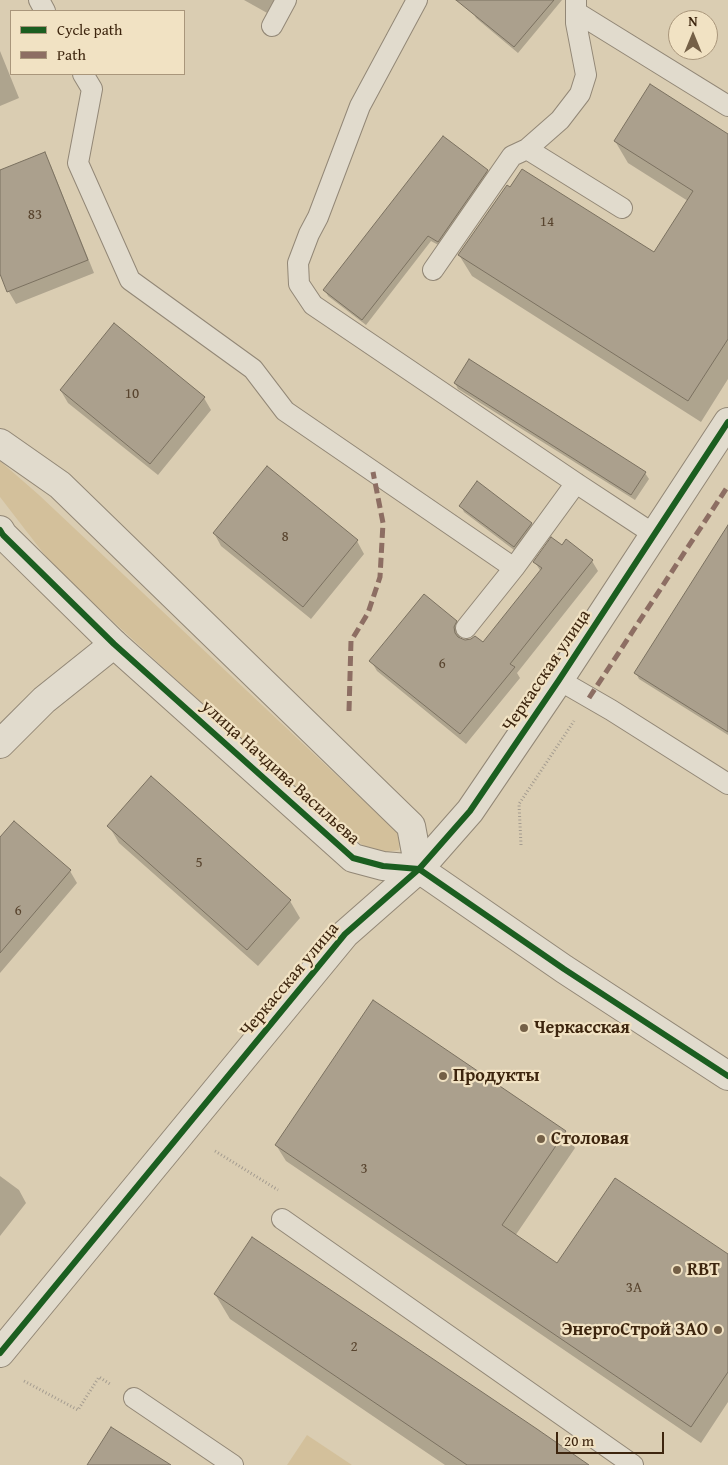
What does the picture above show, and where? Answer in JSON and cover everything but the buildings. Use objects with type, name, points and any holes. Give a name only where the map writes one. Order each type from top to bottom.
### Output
[{"type":"street","name":"Черкасская улица","points":[[0,1354],[345,934],[419,869],[470,811],[655,534],[720,451],[728,422]]},
{"type":"street","points":[[0,443],[60,485],[411,826],[419,869]]},
{"type":"street","name":"улица Начдива Васильева","points":[[0,530],[114,644],[353,858],[383,866],[419,869],[564,969],[728,1076]]},
{"type":"street","points":[[0,744],[44,700],[114,644]]},
{"type":"lane","points":[[272,26],[286,0]]},
{"type":"lane","points":[[417,0],[360,106],[318,217],[298,263],[300,284],[313,305],[576,483],[655,534]]},
{"type":"lane","points":[[576,6],[728,106]]},
{"type":"lane","points":[[432,270],[512,156],[527,149],[560,120],[580,94],[586,75],[576,24],[576,6]]},
{"type":"lane","points":[[84,75],[92,89],[78,163],[130,280],[253,369],[285,411],[514,568]]},
{"type":"lane","points":[[527,149],[622,208]]},
{"type":"lane","points":[[466,628],[514,568],[576,483]]},
{"type":"lane","points":[[559,680],[728,784]]},
{"type":"lane","points":[[282,1220],[633,1465]]},
{"type":"lane","points":[[134,1398],[233,1465]]},
{"type":"path","points":[[521,845],[519,804],[589,698]]},
{"type":"path","points":[[215,1151],[279,1190]]},
{"type":"path","points":[[24,1381],[78,1410],[99,1377],[134,1398]]},
{"type":"shaded area","points":[[0,461],[39,495],[401,836],[399,850],[375,854],[332,823],[54,567],[0,497]]},
{"type":"shaded area","points":[[307,1435],[352,1465],[287,1465]]},
{"type":"marked path","points":[[349,711],[351,641],[368,613],[380,577],[383,523],[373,472]]},
{"type":"marked path","points":[[589,698],[728,486]]},
{"type":"cycle path","points":[[0,1353],[345,934],[419,869],[470,811],[559,680],[728,422]]},
{"type":"cycle path","points":[[0,530],[114,644],[353,858],[383,866],[419,869],[564,969],[728,1076]]},
{"type":"place","name":"Черкасская","points":[[524,1028]]},
{"type":"place","name":"Продукты","points":[[443,1076]]},
{"type":"place","name":"Столовая","points":[[541,1139]]},
{"type":"place","name":"RBT","points":[[677,1270]]},
{"type":"place","name":"ЭнергоСтрой ЗАО","points":[[718,1330]]}]
